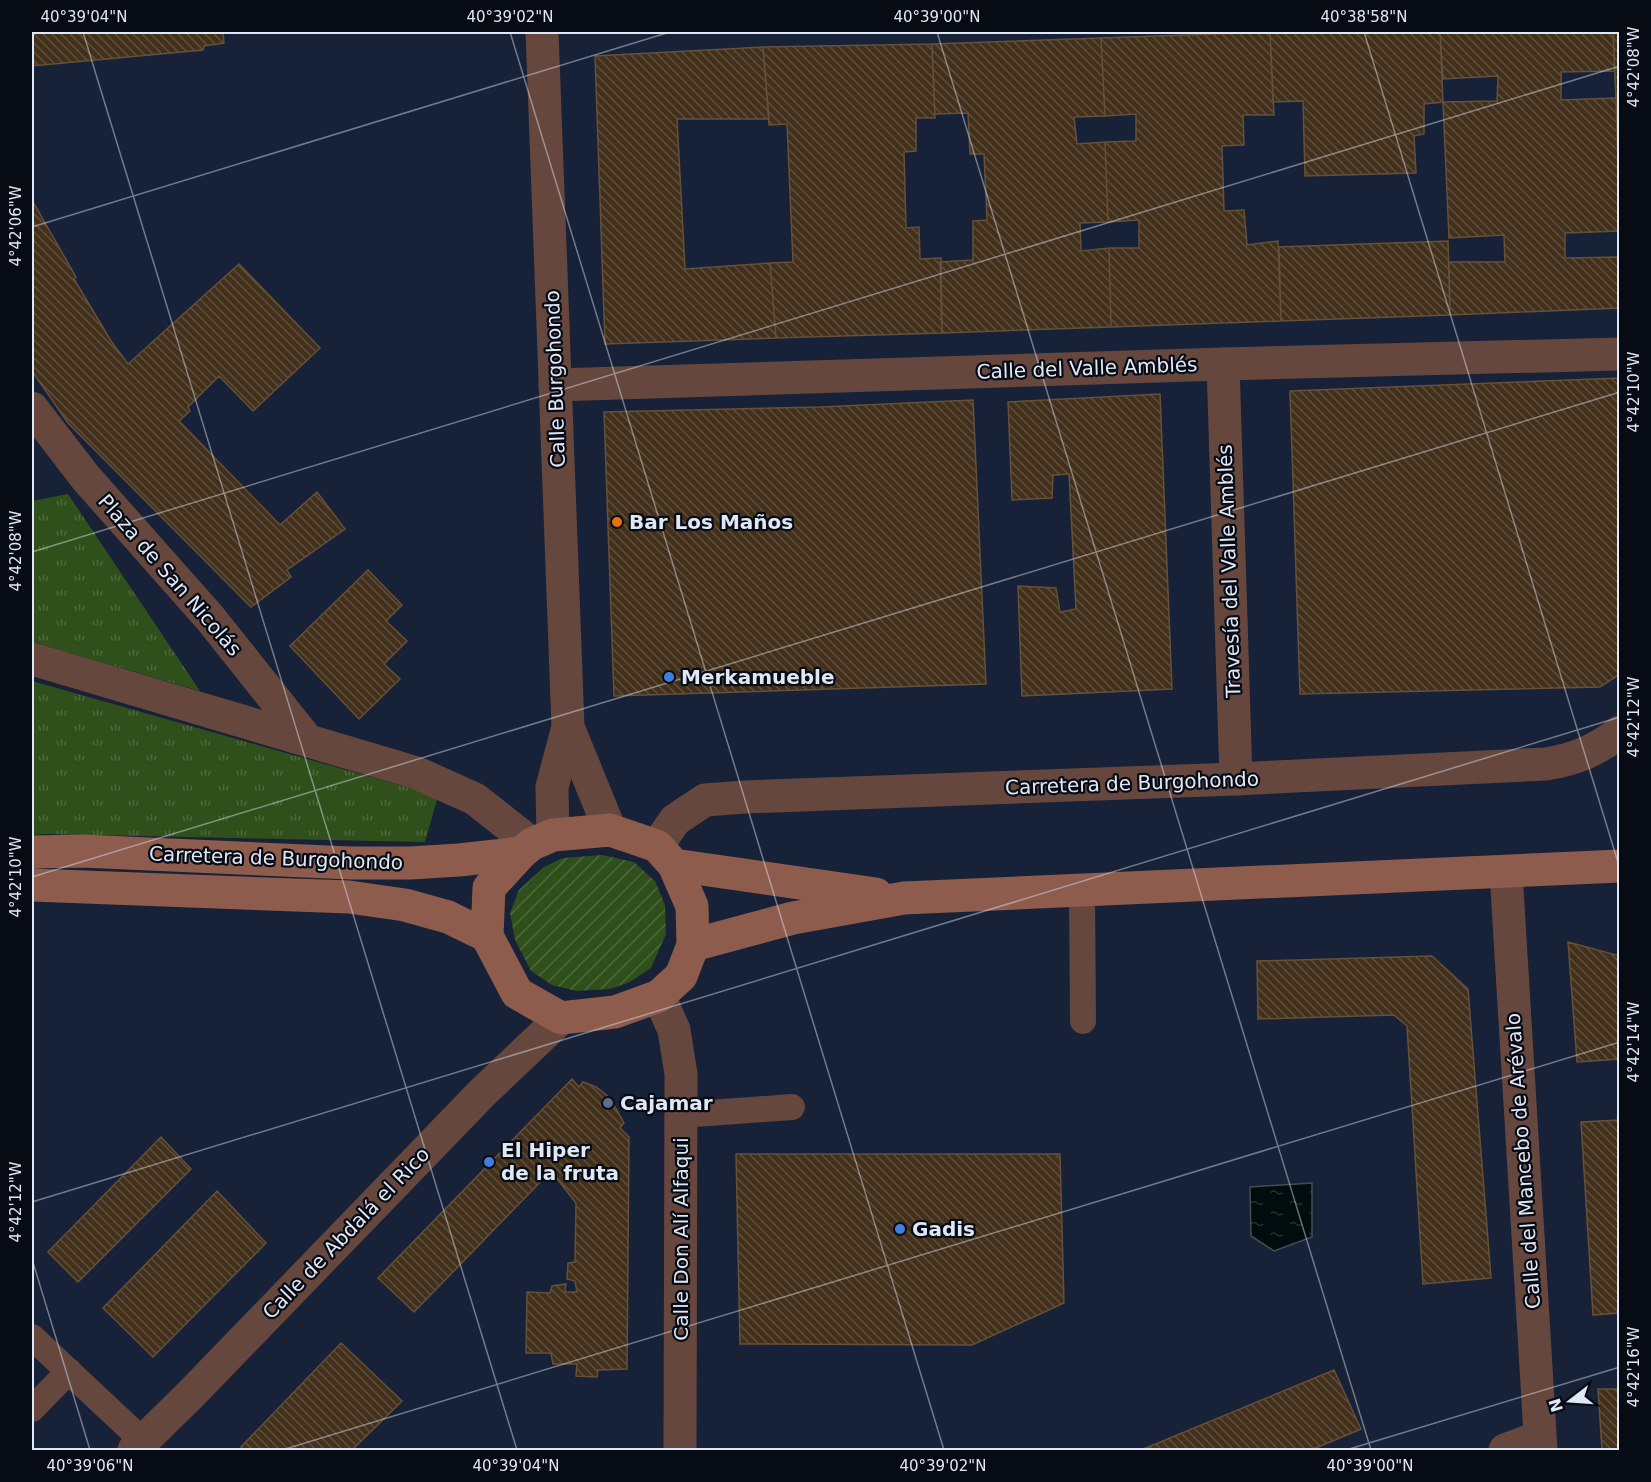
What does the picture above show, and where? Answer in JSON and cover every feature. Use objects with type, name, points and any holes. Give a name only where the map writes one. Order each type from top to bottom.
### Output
[{"type":"main road","points":[[666,856],[692,906],[693,945],[681,976],[658,996],[615,1012],[561,1018],[517,993],[487,936],[489,888],[535,844],[610,830],[666,856],[904,898]]},
{"type":"main road","name":"Carretera de Burgohondo","points":[[32,852],[82,851],[398,863],[459,860],[535,844]]},
{"type":"main road","points":[[693,945],[793,918],[904,898],[1620,866]]},
{"type":"main road","name":"Carretera de Burgohondo","points":[[32,885],[349,897],[405,905],[448,917],[487,936]]},
{"type":"street","name":"Calle Burgohondo","points":[[535,844],[568,727],[542,32]]},
{"type":"street","name":"Calle del Valle Amblés","points":[[555,385],[1620,354]]},
{"type":"street","name":"Travesía del Valle Amblés","points":[[1223,364],[1236,779]]},
{"type":"street","name":"Plaza de San Nicolás","points":[[32,408],[86,478],[210,618],[308,741]]},
{"type":"street","points":[[32,659],[417,773],[476,799],[535,844]]},
{"type":"street","name":"Calle Burgohondo","points":[[568,727],[610,830]]},
{"type":"street","name":"Carretera de Burgohondo","points":[[666,856],[675,820],[705,800],[745,796],[1236,779],[1546,764],[1573,759],[1603,745],[1620,732]]},
{"type":"street","name":"Calle del Mancebo de Arévalo","points":[[1506,872],[1541,1444]]},
{"type":"street","name":"Calle Don Alí Alfaqui","points":[[658,996],[674,1030],[681,1074],[680,1450]]},
{"type":"street","name":"Calle de Abdalá el Rico","points":[[139,1446],[483,1092],[561,1018]]},
{"type":"street","points":[[1505,1450],[1541,1444]]},
{"type":"lane","points":[[1082,891],[1083,1021]]},
{"type":"lane","points":[[681,1114],[792,1107]]},
{"type":"lane","points":[[32,1337],[69,1371],[139,1446]]},
{"type":"lane","points":[[32,1409],[69,1371]]},
{"type":"green space","points":[[68,494],[200,691],[32,642],[32,501]]},
{"type":"green space","points":[[32,681],[438,796],[425,842],[32,835]]},
{"type":"green space","points":[[602,855],[634,862],[655,881],[665,905],[666,934],[651,968],[630,982],[610,989],[576,991],[552,985],[531,971],[515,940],[510,913],[519,890],[544,867],[563,858]]},
{"type":"water","points":[[1312,1183],[1312,1237],[1274,1251],[1251,1236],[1250,1187]]},
{"type":"building","points":[[32,32],[223,32],[224,43],[204,46],[203,50],[32,66]]},
{"type":"building","points":[[1270,32],[1440,32],[1443,102],[1424,104],[1424,134],[1414,136],[1416,173],[1305,176],[1303,101],[1273,102]]},
{"type":"building","points":[[1270,32],[1274,115],[1243,115],[1244,145],[1222,146],[1224,211],[1244,210],[1247,245],[1278,241],[1281,321],[1111,327],[1109,248],[1139,248],[1139,220],[1108,222],[1105,142],[1136,141],[1136,114],[1105,116],[1101,38]]},
{"type":"building","points":[[1440,32],[1613,32],[1615,71],[1561,72],[1561,100],[1616,98],[1620,231],[1565,233],[1565,258],[1620,257],[1620,308],[1450,315],[1449,262],[1505,262],[1504,235],[1449,238],[1443,102],[1497,101],[1498,76],[1443,79]]},
{"type":"building","points":[[1613,32],[1620,32],[1620,165],[1619,165]]},
{"type":"building","points":[[1101,38],[1105,116],[1074,117],[1077,144],[1105,142],[1108,222],[1080,223],[1081,251],[1109,248],[1111,327],[942,333],[940,262],[973,260],[973,221],[987,220],[984,154],[970,154],[968,113],[935,114],[932,44]]},
{"type":"building","points":[[932,44],[935,118],[916,118],[916,151],[904,152],[906,228],[919,227],[920,259],[941,258],[942,333],[776,338],[770,263],[793,262],[787,124],[769,125],[763,47]]},
{"type":"building","points":[[763,47],[769,119],[677,119],[685,269],[770,263],[776,338],[605,344],[595,56]]},
{"type":"building","points":[[32,200],[76,277],[74,279],[111,341],[128,364],[239,264],[320,348],[253,411],[219,376],[188,407],[190,411],[179,421],[280,525],[317,492],[345,529],[287,570],[291,577],[251,607],[68,423],[32,371]]},
{"type":"building","points":[[1448,241],[1450,315],[1281,321],[1279,247]]},
{"type":"building","points":[[1620,378],[1620,674],[1600,687],[1300,694],[1290,391]]},
{"type":"building","points":[[1160,394],[1172,689],[1022,696],[1018,586],[1056,588],[1060,612],[1076,609],[1069,474],[1053,475],[1052,498],[1012,500],[1008,402]]},
{"type":"building","points":[[973,400],[986,684],[614,696],[604,412],[820,407]]},
{"type":"building","points":[[368,570],[402,605],[386,621],[407,641],[384,664],[400,679],[359,719],[290,646]]},
{"type":"building","points":[[1568,942],[1620,956],[1620,1059],[1577,1062]]},
{"type":"building","points":[[1432,956],[1468,989],[1491,1278],[1423,1284],[1407,1026],[1394,1015],[1258,1019],[1257,961]]},
{"type":"building","points":[[572,1079],[579,1087],[583,1082],[596,1087],[610,1098],[624,1123],[620,1128],[629,1137],[627,1369],[598,1370],[597,1377],[576,1376],[577,1364],[553,1364],[551,1353],[526,1353],[527,1292],[550,1293],[552,1286],[566,1284],[565,1292],[577,1292],[575,1281],[567,1279],[568,1263],[575,1262],[576,1203],[551,1171],[414,1312],[378,1278]]},
{"type":"building","points":[[1620,1120],[1620,1313],[1593,1315],[1581,1122]]},
{"type":"building","points":[[161,1137],[191,1169],[78,1282],[48,1252]]},
{"type":"building","name":"Gadis","points":[[736,1154],[1060,1154],[1064,1303],[972,1345],[740,1344]]},
{"type":"building","points":[[217,1191],[266,1243],[153,1357],[103,1308]]},
{"type":"building","points":[[341,1343],[402,1401],[352,1450],[245,1450],[241,1447]]},
{"type":"building","points":[[1334,1370],[1361,1429],[1311,1450],[1141,1450]]},
{"type":"building","points":[[1598,1389],[1620,1389],[1620,1450],[1602,1450]]},
{"type":"place","name":"Bar Los Maños","points":[[617,522]]},
{"type":"place","name":"Merkamueble","points":[[669,677]]},
{"type":"place","name":"Cajamar","points":[[608,1103]]},
{"type":"place","name":"El Hiper de la fruta","points":[[489,1162]]},
{"type":"place","name":"Gadis","points":[[900,1229]]}]
